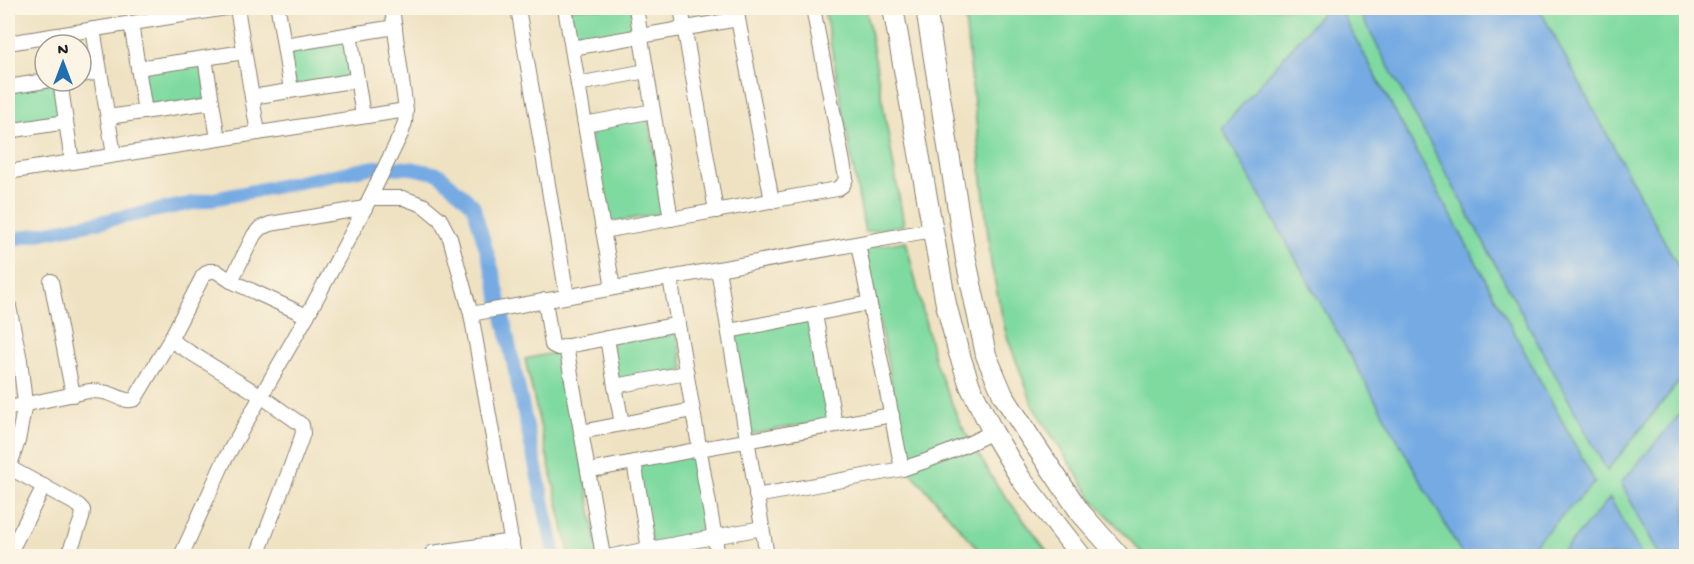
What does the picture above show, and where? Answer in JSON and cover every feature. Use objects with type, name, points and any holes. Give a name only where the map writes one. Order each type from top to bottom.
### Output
[{"type":"street","points":[[8,43],[226,8]]},
{"type":"street","points":[[237,8],[258,133]]},
{"type":"street","points":[[278,8],[291,90]]},
{"type":"street","points":[[181,556],[224,461],[307,316],[370,198],[401,134],[406,110],[392,8]]},
{"type":"street","points":[[518,8],[567,296]]},
{"type":"street","points":[[565,8],[613,288]]},
{"type":"street","points":[[636,8],[670,219]]},
{"type":"street","points":[[681,8],[716,211]]},
{"type":"street","points":[[603,231],[837,189],[843,185],[846,178],[813,8]]},
{"type":"street","points":[[893,8],[946,304],[970,386],[993,432],[1021,479],[1081,556]]},
{"type":"street","points":[[926,8],[966,260],[986,355],[1003,395],[1029,436],[1080,512],[1119,556]]},
{"type":"street","points":[[572,48],[684,28],[737,13],[772,201]]},
{"type":"street","points":[[131,23],[145,112]]},
{"type":"street","points":[[284,45],[395,27]]},
{"type":"street","points":[[93,29],[114,155]]},
{"type":"street","points":[[350,34],[363,116]]},
{"type":"street","points":[[138,68],[244,52]]},
{"type":"street","points":[[205,58],[218,139]]},
{"type":"street","points":[[578,84],[646,71]]},
{"type":"street","points":[[93,73],[100,72]]},
{"type":"street","points":[[252,97],[357,80]]},
{"type":"street","points":[[8,87],[33,83]]},
{"type":"street","points":[[62,93],[72,162]]},
{"type":"street","points":[[108,117],[212,102]]},
{"type":"street","points":[[8,172],[406,110]]},
{"type":"street","points":[[585,124],[653,111]]},
{"type":"street","points":[[8,131],[66,122]]},
{"type":"street","points":[[231,280],[254,235],[260,228],[270,224],[370,198],[403,198],[423,205],[440,219],[450,238],[471,314],[514,556]]},
{"type":"street","points":[[471,314],[932,230]]},
{"type":"street","points":[[858,244],[902,468]]},
{"type":"street","points":[[718,269],[767,556]]},
{"type":"street","points":[[8,408],[89,391],[101,391],[126,401],[135,399],[170,340],[203,276],[209,271],[216,271],[307,316]]},
{"type":"street","points":[[670,278],[718,556]]},
{"type":"street","points":[[51,281],[73,395]]},
{"type":"street","points":[[545,300],[552,345],[558,348],[678,324]]},
{"type":"street","points":[[8,302],[14,362],[25,403],[18,441],[8,468],[78,505],[83,510],[68,556]]},
{"type":"street","points":[[729,331],[869,303]]},
{"type":"street","points":[[815,314],[835,425]]},
{"type":"street","points":[[607,338],[622,424]]},
{"type":"street","points":[[170,340],[261,396],[302,425],[303,433],[257,556]]},
{"type":"street","points":[[566,346],[603,556]]},
{"type":"street","points":[[615,386],[687,373]]},
{"type":"street","points":[[581,432],[693,410]]},
{"type":"street","points":[[588,471],[892,415]]},
{"type":"street","points":[[756,496],[933,460],[993,432]]},
{"type":"street","points":[[634,462],[649,549]]},
{"type":"street","points":[[8,556],[44,486]]},
{"type":"street","points":[[612,556],[762,528]]},
{"type":"street","points":[[432,556],[432,553],[512,541]]},
{"type":"green space","points":[[569,8],[632,8],[636,30],[575,41]]},
{"type":"green space","points":[[824,8],[866,8],[904,225],[865,232]]},
{"type":"green space","points":[[964,8],[1686,8],[1686,556],[1145,556],[1094,501],[1034,408],[1006,334],[991,264]]},
{"type":"green space","points":[[347,37],[354,78],[294,87],[287,47]]},
{"type":"green space","points":[[203,60],[209,100],[147,109],[141,70]]},
{"type":"green space","points":[[33,85],[33,93],[58,93],[62,120],[8,128],[8,89]]},
{"type":"green space","points":[[648,116],[666,213],[606,223],[589,127]]},
{"type":"green space","points":[[906,241],[935,362],[960,423],[996,484],[1051,556],[984,556],[908,469],[865,248]]},
{"type":"green space","points":[[812,319],[830,420],[751,434],[733,333]]},
{"type":"green space","points":[[676,328],[684,371],[618,383],[610,340]]},
{"type":"green space","points":[[563,351],[599,556],[570,556],[525,359]]},
{"type":"green space","points":[[697,453],[712,535],[652,546],[636,464]]},
{"type":"water","points":[[1326,8],[1339,8],[1595,482],[1523,556],[1463,556],[1222,128]]},
{"type":"water","points":[[1357,8],[1539,8],[1686,281],[1686,373],[1607,471]]},
{"type":"water","points":[[1686,407],[1686,556],[1660,556],[1621,483]]},
{"type":"water","points":[[1610,498],[1642,556],[1559,556]]},
{"type":"waterway","points":[[8,240],[374,167],[411,168],[439,174],[473,205],[495,279],[555,556]]}]
